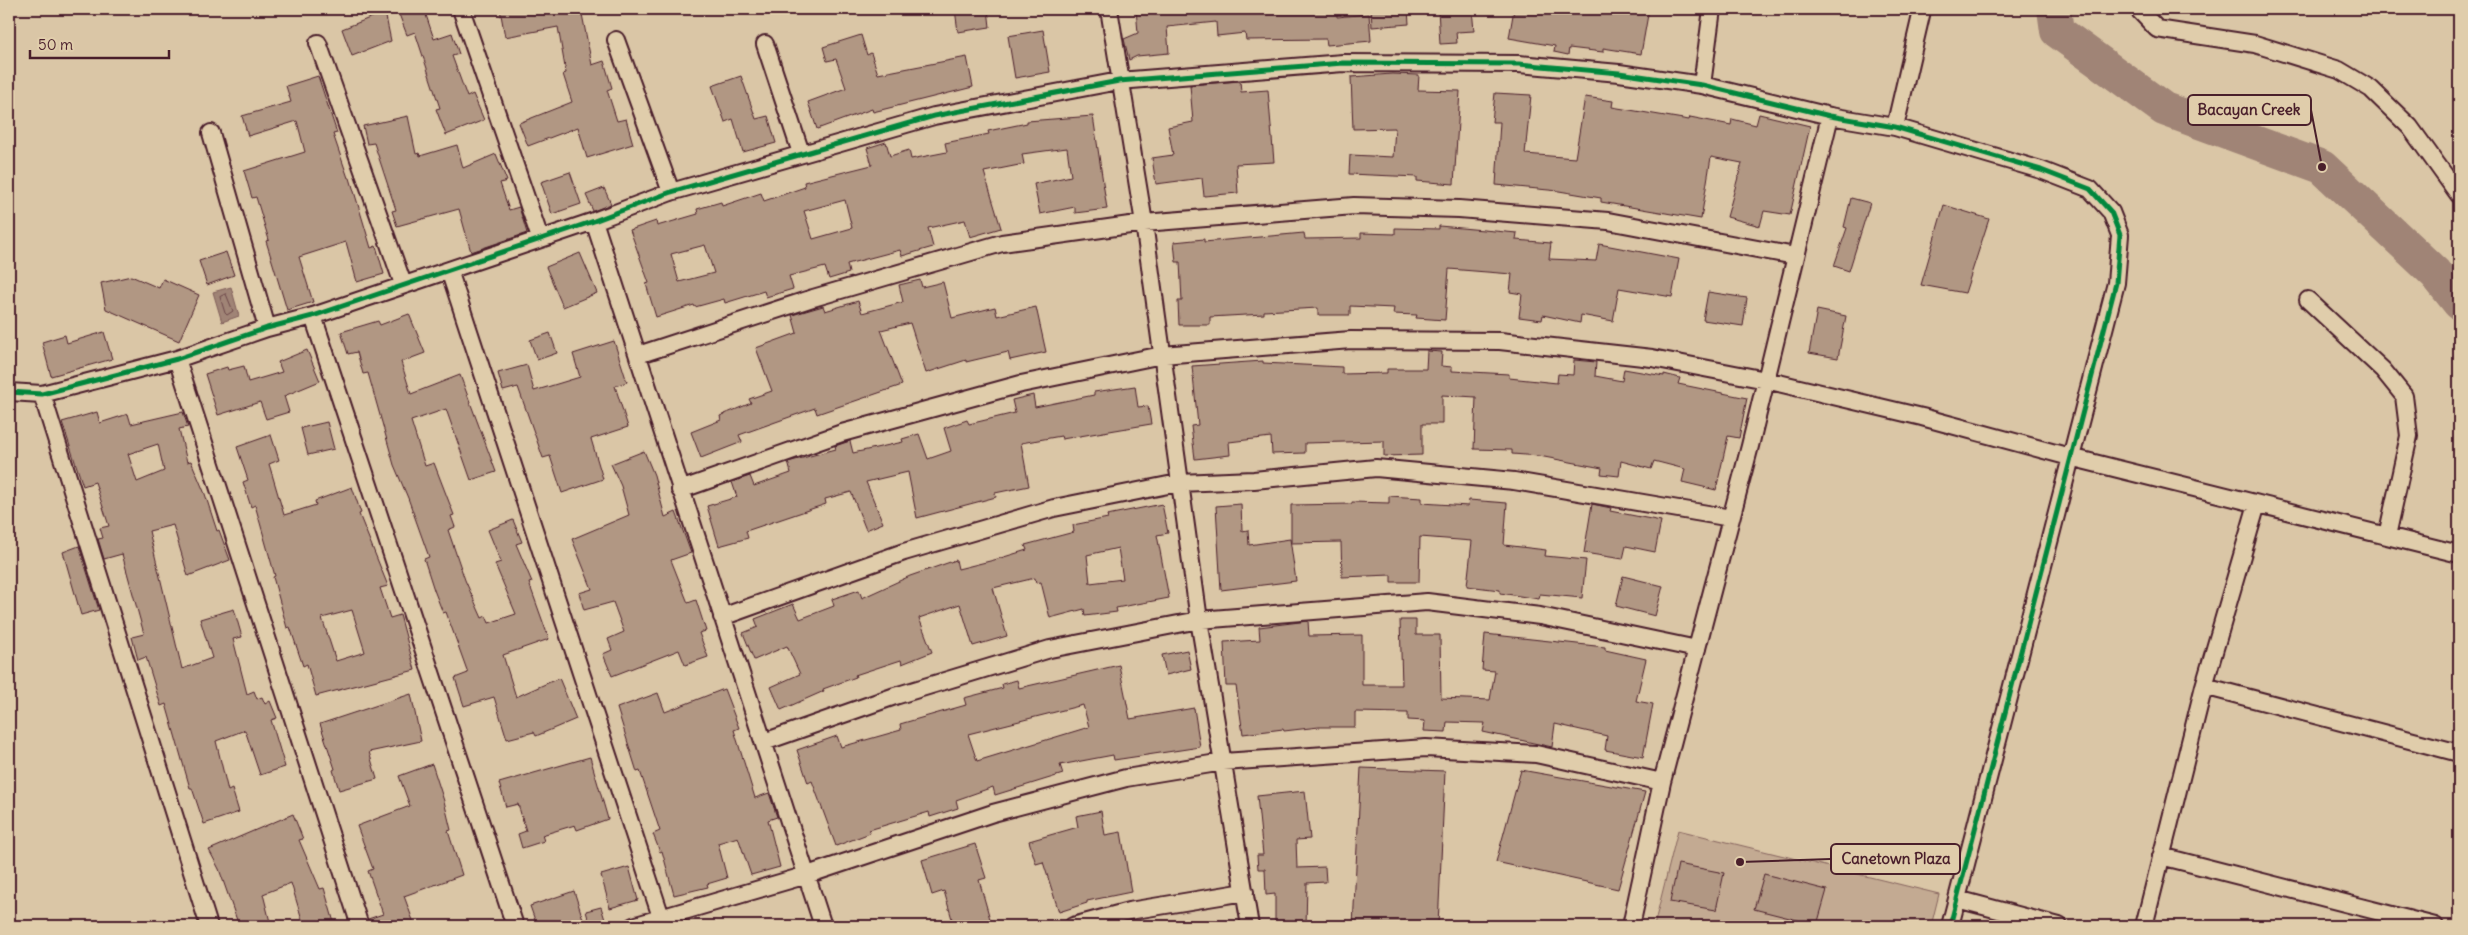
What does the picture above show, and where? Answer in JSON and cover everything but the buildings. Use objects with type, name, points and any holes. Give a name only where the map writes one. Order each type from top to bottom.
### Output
[{"type":"street","points":[[461,9],[540,238]]},
{"type":"street","points":[[1109,9],[1119,81],[1144,223],[1178,483],[1199,620],[1250,926]]},
{"type":"street","points":[[1702,85],[1712,9]]},
{"type":"street","points":[[2138,9],[2157,29],[2255,44],[2339,70],[2372,89],[2410,128],[2459,195]]},
{"type":"street","points":[[1895,127],[1922,11]]},
{"type":"street","points":[[616,40],[671,192]]},
{"type":"street","points":[[318,44],[403,284]]},
{"type":"street","points":[[765,44],[801,152]]},
{"type":"street","points":[[9,392],[42,394],[177,359],[266,328],[313,316],[540,238],[594,222],[671,192],[801,152],[934,116],[1119,81],[1343,63],[1509,64],[1619,73],[1702,85],[1830,116],[1895,127],[2041,170],[2090,189],[2111,212],[2120,235],[2116,283],[1950,926]]},
{"type":"street","points":[[1631,926],[1662,782],[1766,380],[1830,116]]},
{"type":"street","points":[[211,133],[266,328]]},
{"type":"street","points":[[638,354],[813,298],[1002,242],[1144,223],[1354,206],[1459,209],[1608,222],[1796,256]]},
{"type":"street","points":[[594,222],[823,926]]},
{"type":"street","points":[[449,270],[663,922]]},
{"type":"street","points":[[2308,300],[2383,370],[2404,396],[2409,436],[2387,536]]},
{"type":"street","points":[[313,316],[515,926]]},
{"type":"street","points":[[680,490],[842,434],[1021,384],[1162,355],[1351,340],[1500,341],[1652,358],[1766,380],[1922,417],[2070,458],[2459,554]]},
{"type":"street","points":[[177,359],[360,926]]},
{"type":"street","points":[[42,394],[209,926]]},
{"type":"street","points":[[722,617],[904,552],[1054,508],[1178,483],[1254,480],[1376,468],[1514,481],[1731,518]]},
{"type":"street","points":[[2144,926],[2204,686],[2257,504]]},
{"type":"street","points":[[764,742],[895,696],[1050,649],[1199,620],[1427,602],[1540,616],[1696,649]]},
{"type":"street","points":[[2204,686],[2459,753]]},
{"type":"street","points":[[634,926],[663,922],[1003,811],[1126,778],[1223,762],[1426,748],[1536,754],[1662,782]]},
{"type":"street","points":[[2161,856],[2435,926]]},
{"type":"street","points":[[1073,926],[1129,911],[1245,892]]},
{"type":"street","points":[[1957,899],[2059,926]]},
{"type":"shaded area","points":[[1678,830],[1939,894],[1931,926],[1654,926]]},
{"type":"water","points":[[231,287],[239,316],[222,322],[213,292]]},
{"type":"waterway","points":[[2054,9],[2057,31],[2164,109],[2322,167],[2435,273],[2459,303]]},
{"type":"cycle path","points":[[9,392],[42,394],[177,359],[267,328],[313,316],[594,221],[671,192],[934,116],[1119,81],[1343,63],[1519,64],[1619,73],[1702,85],[1830,116],[1895,127],[2041,170],[2090,189],[2111,212],[2120,235],[2116,283],[1950,926]]},
{"type":"place","name":"Bacayan Creek","points":[[2322,167]]},
{"type":"place","name":"Canetown Plaza","points":[[1740,862]]}]
